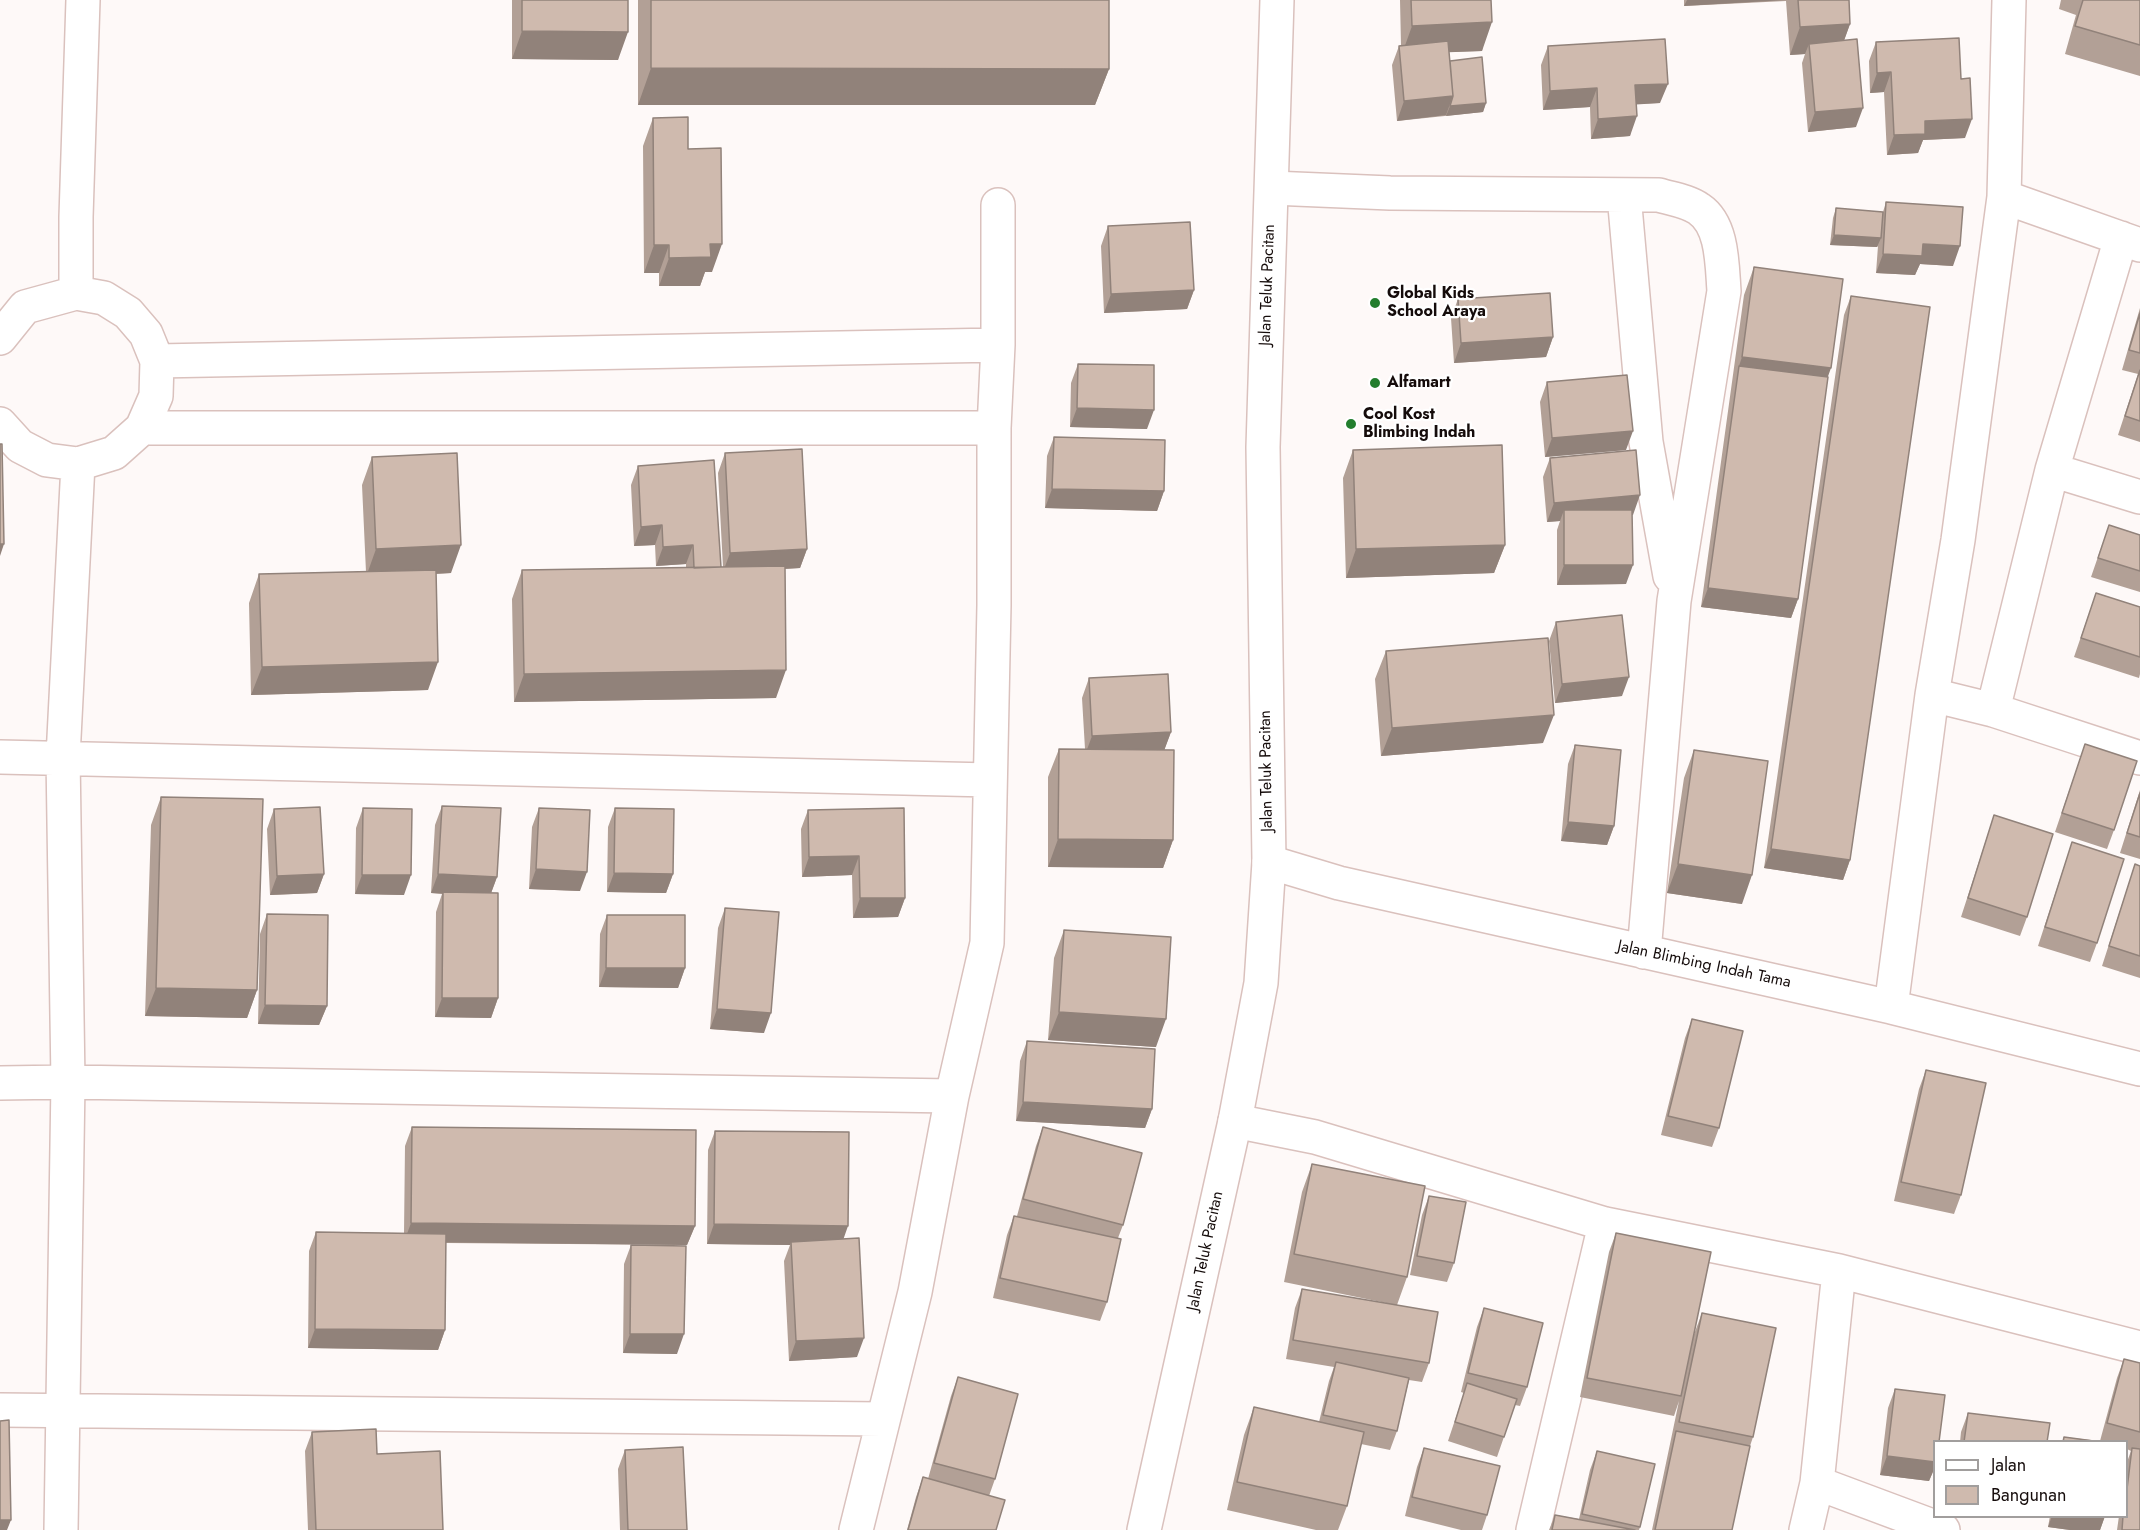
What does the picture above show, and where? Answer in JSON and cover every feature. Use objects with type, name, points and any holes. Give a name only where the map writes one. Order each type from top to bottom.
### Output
[{"type":"street","points":[[76,293],[76,217],[84,0]]},
{"type":"street","name":"Jalan Teluk Pacitan","points":[[1144,1530],[1235,1121],[1261,982],[1269,862],[1263,447],[1278,0]]},
{"type":"street","points":[[1891,1007],[1932,694],[1958,540],[2004,197],[2009,0]]},
{"type":"street","points":[[1272,188],[1390,193],[1659,195],[1690,204],[1701,210],[1710,221],[1718,238],[1724,291],[1674,602],[1644,952]]},
{"type":"street","points":[[1624,195],[1646,442],[1674,602]]},
{"type":"street","points":[[1993,710],[2052,470],[2130,242],[2004,197]]},
{"type":"street","points":[[856,1530],[915,1292],[952,1096],[987,942],[994,605],[994,428],[998,345],[998,205]]},
{"type":"street","points":[[0,338],[25,307],[76,293],[104,298],[128,313],[146,334],[157,361],[156,396],[142,428],[114,453],[78,464],[47,460],[20,446],[0,424]]},
{"type":"street","points":[[157,361],[998,345]]},
{"type":"street","points":[[142,428],[994,428]]},
{"type":"street","points":[[61,1530],[68,1082],[63,757],[78,464]]},
{"type":"street","points":[[2052,470],[2140,497]]},
{"type":"street","points":[[1932,694],[1993,710],[2140,758]]},
{"type":"street","points":[[0,757],[990,780]]},
{"type":"street","name":"Jalan Blimbing Indah Tama","points":[[1269,862],[1339,883],[1891,1007],[2140,1069]]},
{"type":"street","points":[[0,1083],[68,1082],[952,1096]]},
{"type":"street","points":[[1235,1121],[1315,1137],[1605,1224],[1839,1271],[2140,1348]]},
{"type":"street","points":[[1533,1530],[1605,1224]]},
{"type":"street","points":[[1806,1530],[1817,1483],[1839,1271]]},
{"type":"street","points":[[0,1410],[882,1419]]},
{"type":"street","points":[[1817,1483],[1943,1530]]},
{"type":"building","points":[[522,0],[628,0],[628,32],[522,31]]},
{"type":"building","points":[[651,0],[1109,0],[1109,69],[651,68]]},
{"type":"building","points":[[1411,0],[1491,0],[1492,22],[1412,26]]},
{"type":"building","points":[[1798,0],[1849,0],[1850,24],[1800,27]]},
{"type":"building","points":[[2083,0],[2140,0],[2140,45],[2075,26]]},
{"type":"building","points":[[1959,38],[1961,79],[1970,78],[1972,119],[1925,121],[1925,134],[1894,135],[1891,72],[1877,73],[1876,42]]},
{"type":"building","points":[[1665,39],[1668,84],[1635,85],[1637,116],[1598,119],[1597,88],[1550,91],[1548,46]]},
{"type":"building","points":[[1857,39],[1863,108],[1815,112],[1809,44]]},
{"type":"building","points":[[1448,41],[1453,96],[1404,101],[1399,46]]},
{"type":"building","points":[[1482,57],[1486,103],[1450,106],[1453,96],[1450,61]]},
{"type":"building","points":[[688,117],[688,149],[721,148],[722,244],[710,244],[711,257],[669,258],[669,245],[654,245],[653,118]]},
{"type":"building","points":[[1886,202],[1963,207],[1960,246],[1923,244],[1922,256],[1883,254]]},
{"type":"building","points":[[1836,208],[1883,212],[1881,238],[1834,235]]},
{"type":"building","points":[[1190,222],[1194,290],[1111,294],[1108,226]]},
{"type":"building","points":[[1754,267],[1843,279],[1831,368],[1742,357]]},
{"type":"building","points":[[1550,293],[1553,337],[1461,343],[1458,299]]},
{"type":"building","points":[[1851,296],[1930,307],[1850,860],[1771,849]]},
{"type":"building","points":[[2140,313],[2140,353],[2129,350]]},
{"type":"building","points":[[1078,364],[1154,365],[1154,410],[1077,408]]},
{"type":"building","points":[[1739,366],[1828,377],[1798,599],[1708,588]]},
{"type":"building","points":[[2140,370],[2140,421],[2125,416]]},
{"type":"building","points":[[1627,375],[1633,431],[1552,438],[1547,382]]},
{"type":"building","points":[[1054,437],[1165,440],[1164,491],[1052,489]]},
{"type":"building","points":[[0,444],[2,444],[4,544],[0,544]]},
{"type":"building","points":[[1502,445],[1505,545],[1356,549],[1353,450]]},
{"type":"building","points":[[802,449],[807,549],[730,553],[725,453]]},
{"type":"building","points":[[1636,450],[1640,495],[1554,503],[1550,458]]},
{"type":"building","points":[[457,453],[461,545],[376,549],[372,457]]},
{"type":"building","points":[[714,460],[721,567],[694,568],[693,545],[663,547],[662,525],[641,527],[638,466]]},
{"type":"building","points":[[1564,510],[1632,510],[1633,565],[1564,565]]},
{"type":"building","points":[[2109,525],[2140,535],[2140,571],[2098,558]]},
{"type":"building","points":[[785,566],[786,670],[524,674],[522,570]]},
{"type":"building","points":[[436,570],[438,662],[262,667],[259,574]]},
{"type":"building","points":[[2096,593],[2140,607],[2140,657],[2081,638]]},
{"type":"building","points":[[1622,615],[1629,677],[1562,684],[1556,622]]},
{"type":"building","points":[[1548,638],[1554,715],[1392,728],[1386,651]]},
{"type":"building","points":[[1168,674],[1171,732],[1092,736],[1089,678]]},
{"type":"building","points":[[2085,744],[2137,761],[2114,830],[2062,813]]},
{"type":"building","points":[[1575,745],[1621,750],[1614,826],[1568,822]]},
{"type":"building","points":[[1059,749],[1174,750],[1173,840],[1058,839]]},
{"type":"building","points":[[1694,750],[1768,761],[1752,875],[1678,864]]},
{"type":"building","points":[[2140,793],[2140,837],[2127,833]]},
{"type":"building","points":[[161,797],[263,799],[257,990],[156,988]]},
{"type":"building","points":[[442,806],[501,808],[497,877],[438,874]]},
{"type":"building","points":[[320,807],[324,874],[277,876],[274,809]]},
{"type":"building","points":[[363,808],[412,809],[411,875],[362,875]]},
{"type":"building","points":[[539,808],[590,810],[587,872],[536,869]]},
{"type":"building","points":[[615,808],[674,809],[673,874],[614,873]]},
{"type":"building","points":[[904,808],[905,898],[860,898],[859,856],[809,857],[808,810]]},
{"type":"building","points":[[1994,815],[2053,834],[2027,917],[1968,898]]},
{"type":"building","points":[[2072,842],[2124,859],[2097,943],[2045,927]]},
{"type":"building","points":[[2135,864],[2140,866],[2140,956],[2109,946]]},
{"type":"building","points":[[443,892],[498,893],[498,998],[442,998]]},
{"type":"building","points":[[725,908],[779,912],[771,1013],[717,1009]]},
{"type":"building","points":[[267,914],[328,915],[327,1006],[265,1005]]},
{"type":"building","points":[[607,915],[685,915],[685,968],[606,968]]},
{"type":"building","points":[[1064,930],[1171,937],[1166,1019],[1059,1012]]},
{"type":"building","points":[[1692,1019],[1743,1031],[1719,1128],[1668,1116]]},
{"type":"building","points":[[1027,1041],[1155,1049],[1152,1109],[1023,1102]]},
{"type":"building","points":[[1926,1070],[1986,1083],[1961,1195],[1901,1182]]},
{"type":"building","points":[[412,1127],[696,1130],[695,1226],[411,1223]]},
{"type":"building","points":[[1043,1127],[1142,1153],[1123,1225],[1023,1199]]},
{"type":"building","points":[[715,1131],[849,1132],[848,1226],[714,1224]]},
{"type":"building","points":[[1312,1164],[1425,1186],[1407,1277],[1294,1254]]},
{"type":"building","points":[[1429,1196],[1466,1202],[1454,1263],[1417,1256]]},
{"type":"building","points":[[1014,1216],[1121,1239],[1107,1302],[1000,1278]]},
{"type":"building","points":[[316,1232],[446,1234],[445,1330],[315,1329]]},
{"type":"building","points":[[1616,1233],[1711,1252],[1681,1396],[1587,1378]]},
{"type":"building","points":[[859,1238],[864,1338],[796,1341],[791,1242]]},
{"type":"building","points":[[631,1245],[686,1246],[684,1334],[630,1334]]},
{"type":"building","points":[[1302,1289],[1438,1312],[1429,1363],[1293,1340]]},
{"type":"building","points":[[1484,1308],[1543,1323],[1527,1387],[1468,1373]]},
{"type":"building","points":[[1702,1313],[1776,1328],[1753,1437],[1679,1422]]},
{"type":"building","points":[[2124,1359],[2140,1363],[2140,1432],[2107,1423]]},
{"type":"building","points":[[1336,1362],[1409,1378],[1397,1431],[1323,1415]]},
{"type":"building","points":[[958,1377],[1018,1394],[995,1479],[934,1463]]},
{"type":"building","points":[[1467,1383],[1517,1399],[1504,1437],[1455,1422]]},
{"type":"building","points":[[1895,1389],[1945,1395],[1939,1440],[1933,1440],[1933,1462],[1887,1456]]},
{"type":"building","points":[[1254,1407],[1364,1432],[1347,1506],[1237,1482]]},
{"type":"building","points":[[1968,1413],[2050,1423],[2047,1440],[1964,1440]]},
{"type":"building","points":[[9,1420],[11,1520],[0,1520],[0,1421]]},
{"type":"building","points":[[376,1429],[377,1454],[440,1451],[443,1530],[316,1530],[312,1432]]},
{"type":"building","points":[[1676,1431],[1750,1446],[1732,1530],[1655,1530]]},
{"type":"building","points":[[2064,1437],[2086,1440],[2063,1440]]},
{"type":"building","points":[[683,1447],[687,1530],[628,1530],[625,1450]]},
{"type":"building","points":[[1424,1448],[1500,1466],[1487,1515],[1412,1497]]},
{"type":"building","points":[[2132,1448],[2140,1449],[2140,1530],[2122,1530],[2123,1518],[2128,1518],[2128,1481]]},
{"type":"building","points":[[1597,1451],[1655,1464],[1640,1527],[1582,1514]]},
{"type":"building","points":[[923,1477],[1005,1500],[996,1530],[908,1530]]},
{"type":"building","points":[[1555,1515],[1635,1530],[1552,1530]]},
{"type":"place","name":"Global Kids School Araya","points":[[1375,303]]},
{"type":"place","name":"Alfamart","points":[[1375,383]]},
{"type":"place","name":"Cool Kost Blimbing Indah","points":[[1351,424]]}]
